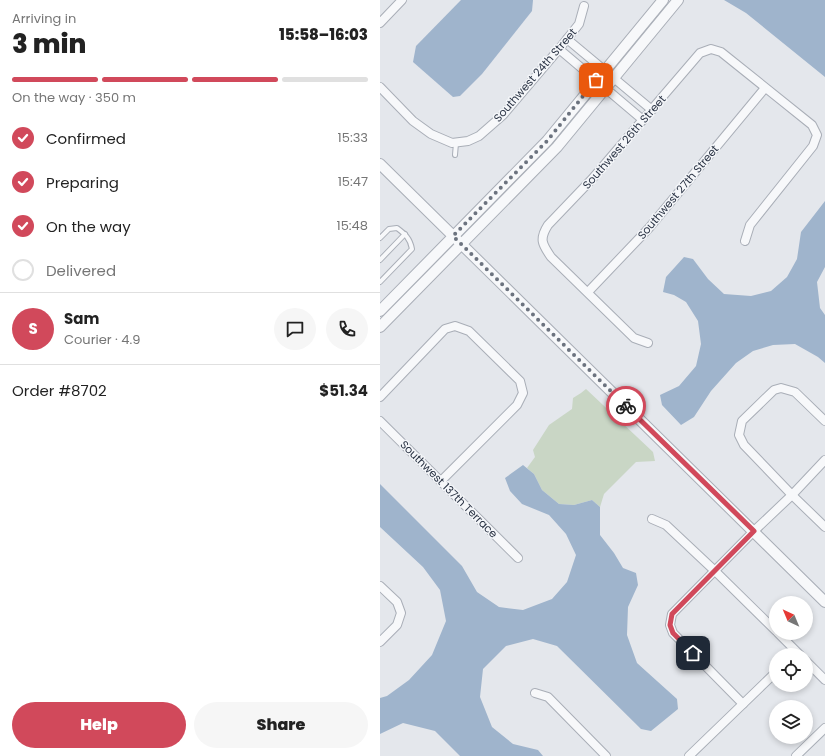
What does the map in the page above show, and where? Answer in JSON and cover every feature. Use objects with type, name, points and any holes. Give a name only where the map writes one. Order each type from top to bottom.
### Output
[{"type":"street","points":[[380,23],[402,0]]},
{"type":"street","points":[[380,311],[547,141],[663,0]]},
{"type":"street","points":[[380,328],[557,147],[678,0]]},
{"type":"street","name":"Southwest 24th Street","points":[[454,143],[468,141],[479,136],[503,115],[579,24],[584,6]]},
{"type":"street","points":[[567,39],[652,110]]},
{"type":"street","points":[[559,49],[643,120]]},
{"type":"street","name":"Southwest 26th Street","points":[[588,292],[551,257],[544,247],[542,240],[543,232],[548,225],[592,179],[700,53],[711,49],[721,52],[765,88]]},
{"type":"street","points":[[380,88],[413,121],[431,134],[454,143]]},
{"type":"street","points":[[745,241],[750,225],[813,146],[817,135],[812,125],[765,88]]},
{"type":"street","name":"Southwest 27th Street","points":[[588,292],[649,228],[765,88]]},
{"type":"street","points":[[380,164],[825,602]]},
{"type":"street","points":[[588,292],[634,338],[648,344]]},
{"type":"street","points":[[380,397],[446,329],[455,326],[469,331],[520,381],[523,393],[517,404],[441,481]]},
{"type":"street","points":[[825,420],[795,392],[781,388],[774,390],[742,421],[739,435],[744,445],[825,527]]},
{"type":"street","name":"Southwest 137th Terrace","points":[[380,421],[518,558]]},
{"type":"street","points":[[743,704],[673,633],[670,625],[672,614],[792,495],[825,460]]},
{"type":"street","points":[[652,519],[666,525],[769,624]]},
{"type":"street","points":[[380,586],[397,602],[401,613],[397,625],[380,642]]},
{"type":"street","points":[[784,640],[792,648]]},
{"type":"street","points":[[813,668],[825,680]]},
{"type":"street","points":[[689,756],[769,679]]},
{"type":"street","points":[[535,693],[548,697],[606,756]]},
{"type":"street","points":[[796,756],[825,728]]},
{"type":"lane","points":[[454,143],[455,155]]},
{"type":"lane","points":[[380,238],[389,229],[397,228],[407,235],[412,249],[380,282]]},
{"type":"lane","points":[[380,260],[405,234]]},
{"type":"green space","points":[[586,389],[653,452],[655,461],[636,462],[604,494],[600,507],[592,500],[574,505],[559,504],[542,490],[534,474],[527,468],[535,457],[533,450],[549,425],[572,409],[573,398]]},
{"type":"water","points":[[461,0],[533,0],[532,11],[482,74],[460,96],[453,97],[413,62],[416,46]]},
{"type":"water","points":[[724,0],[825,0],[825,77],[746,13]]},
{"type":"water","points":[[825,201],[825,267],[817,282],[820,308],[825,315],[825,363],[818,357],[795,344],[773,345],[753,351],[736,363],[711,391],[694,417],[681,425],[662,405],[660,395],[679,386],[696,366],[701,344],[698,321],[686,302],[674,295],[663,292],[666,277],[684,257],[693,259],[708,279],[724,294],[751,296],[771,291],[787,277],[797,259],[801,232]]},
{"type":"water","points":[[523,465],[534,474],[542,490],[559,504],[574,505],[592,500],[600,507],[600,535],[623,568],[636,573],[638,585],[628,607],[627,635],[637,663],[677,699],[678,709],[651,731],[641,729],[557,646],[533,639],[506,646],[483,669],[480,697],[492,727],[513,744],[538,750],[543,756],[460,756],[435,731],[403,723],[380,734],[380,698],[387,696],[409,680],[432,655],[446,621],[440,590],[423,567],[380,527],[380,484],[462,566],[477,592],[499,607],[523,610],[552,599],[567,582],[576,555],[566,534],[549,515],[522,504],[510,491],[505,478]]},
{"type":"way so far","points":[[596,80],[547,141],[453,236],[626,406]]},
{"type":"route","points":[[626,406],[754,531],[672,614],[670,625],[673,633],[693,653]]}]
